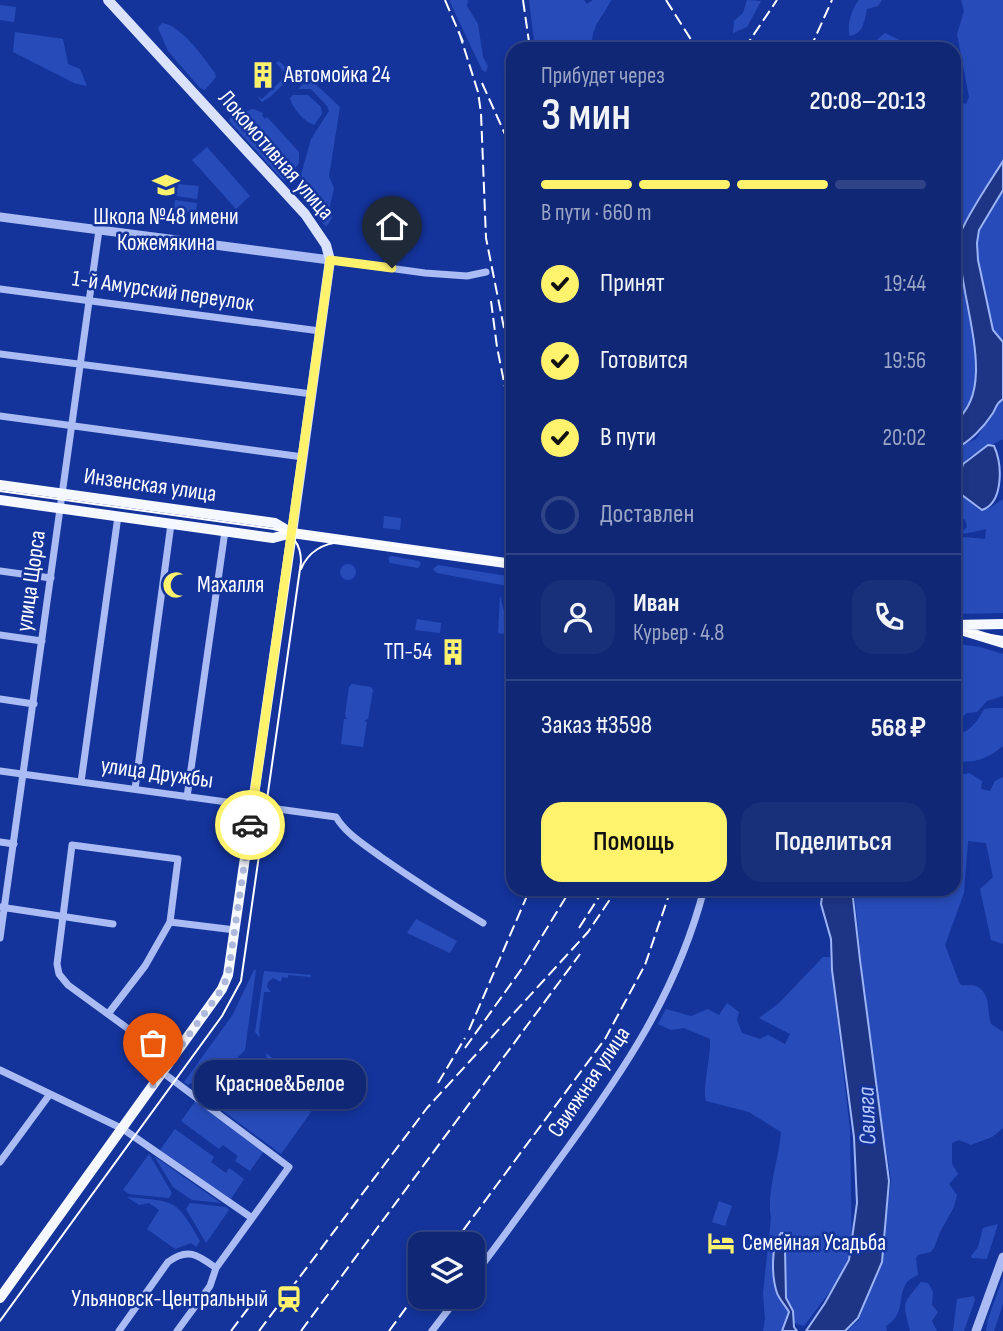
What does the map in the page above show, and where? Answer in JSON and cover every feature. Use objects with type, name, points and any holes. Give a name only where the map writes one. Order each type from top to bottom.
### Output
[{"type":"main road","name":"Локомотивная улица","points":[[0,1298],[222,989],[228,975],[330,260],[326,245],[305,214],[108,0]]},
{"type":"main road","name":"Инзенская улица","points":[[0,485],[275,523],[292,533],[506,563]]},
{"type":"main road","name":"Инзенская улица","points":[[0,500],[273,538],[292,533]]},
{"type":"main road","points":[[961,627],[1003,624]]},
{"type":"main road","points":[[961,629],[1003,643]]},
{"type":"street","points":[[0,218],[425,273],[467,276],[486,272]]},
{"type":"street","name":"улица Щорса","points":[[0,938],[2,907],[14,844],[99,230]]},
{"type":"street","name":"1-й Амурский переулок","points":[[0,289],[320,331]]},
{"type":"street","points":[[0,354],[312,394]]},
{"type":"street","points":[[0,416],[72,428],[303,457]]},
{"type":"street","points":[[81,782],[118,516]]},
{"type":"street","points":[[135,789],[171,524]]},
{"type":"street","points":[[187,797],[225,531]]},
{"type":"street","points":[[0,570],[51,578]]},
{"type":"street","points":[[0,635],[42,641]]},
{"type":"street","points":[[0,699],[34,704]]},
{"type":"street","name":"улица Дружбы","points":[[0,771],[336,817],[349,833],[416,882],[482,923]]},
{"type":"street","points":[[0,842],[14,844]]},
{"type":"street","points":[[108,1014],[145,966],[170,922],[178,859],[72,845],[57,964],[59,974],[68,985],[171,1060]]},
{"type":"street","name":"Свияжная улица","points":[[485,1260],[615,1083],[647,1031],[687,942],[702,896]]},
{"type":"street","points":[[2,907],[113,924]]},
{"type":"street","points":[[170,922],[235,930]]},
{"type":"street","points":[[0,1070],[123,1129],[252,1218]]},
{"type":"street","points":[[162,1072],[289,1167],[216,1268],[210,1286],[177,1331]]},
{"type":"street","points":[[0,1162],[51,1094]]},
{"type":"street","points":[[119,1331],[168,1262],[176,1256],[184,1253],[199,1256],[216,1268]]},
{"type":"street","points":[[976,1331],[1003,1256]]},
{"type":"street","points":[[432,1331],[449,1309]]},
{"type":"shaded area","points":[[449,0],[468,0],[467,6],[478,24],[483,57],[488,66],[486,72],[482,70]]},
{"type":"shaded area","points":[[529,0],[584,0],[587,4],[593,0],[611,0],[595,28],[592,40],[595,42],[534,42]]},
{"type":"shaded area","points":[[747,0],[761,1],[747,27],[733,33],[734,21],[743,13]]},
{"type":"shaded area","points":[[859,0],[882,0],[878,6],[867,9],[861,29],[850,36],[850,17]]},
{"type":"shaded area","points":[[961,0],[1003,0],[1003,161],[961,232],[961,103],[966,104],[969,97],[961,42],[959,42],[957,34],[964,11]]},
{"type":"shaded area","points":[[0,5],[16,7],[14,22],[0,20]]},
{"type":"shaded area","points":[[162,23],[184,36],[215,73],[216,77],[205,90],[200,88],[168,51],[158,28]]},
{"type":"shaded area","points":[[15,32],[63,39],[68,64],[80,69],[87,86],[74,83],[13,52]]},
{"type":"shaded area","points":[[885,33],[902,42],[874,42]]},
{"type":"shaded area","points":[[279,61],[292,76],[262,102],[257,96],[262,99],[287,75],[276,63]]},
{"type":"shaded area","points":[[309,78],[340,107],[329,176],[334,188],[330,206],[332,218],[326,227],[297,189],[311,139],[329,111],[311,89],[298,89]]},
{"type":"shaded area","points":[[293,95],[308,95],[321,107],[322,114],[314,125],[296,110],[290,98]]},
{"type":"shaded area","points":[[253,109],[263,113],[265,119],[267,117],[299,152],[299,163],[286,181],[229,121],[231,116]]},
{"type":"shaded area","points":[[207,147],[250,196],[236,209],[192,160]]},
{"type":"shaded area","points":[[178,184],[199,186],[197,199],[176,196]]},
{"type":"shaded area","points":[[1003,190],[1003,342],[993,330],[977,243],[978,231]]},
{"type":"shaded area","points":[[175,200],[197,203],[196,213],[174,210]]},
{"type":"shaded area","points":[[961,244],[964,273],[983,353],[984,380],[978,399],[961,415]]},
{"type":"shaded area","points":[[1003,400],[1003,439],[969,457],[961,467],[961,446],[976,439],[998,402]]},
{"type":"shaded area","points":[[961,494],[979,510],[990,508],[1003,499],[1003,613],[961,614],[961,537],[985,539],[986,529],[964,534],[963,531],[967,527],[961,517]]},
{"type":"shaded area","points":[[384,516],[401,518],[400,530],[383,528]]},
{"type":"shaded area","points":[[391,556],[419,561],[421,564],[418,568],[390,563],[388,558]]},
{"type":"shaded area","points":[[345,564],[351,564],[356,572],[354,578],[345,580],[340,575],[340,569]]},
{"type":"shaded area","points":[[438,565],[506,576],[506,586],[437,573],[433,569]]},
{"type":"shaded area","points":[[500,595],[506,628],[503,634],[498,633]]},
{"type":"shaded area","points":[[417,619],[441,623],[440,633],[415,630]]},
{"type":"shaded area","points":[[961,644],[1003,654],[1003,696],[987,701],[977,712],[967,713],[961,719]]},
{"type":"shaded area","points":[[352,684],[371,687],[373,690],[368,719],[364,721],[367,722],[363,747],[341,744],[344,719],[347,719],[345,715],[349,687]]},
{"type":"shaded area","points":[[1003,708],[1003,746],[980,759],[961,761],[961,733],[976,722],[984,709]]},
{"type":"shaded area","points":[[969,773],[982,781],[981,789],[990,791],[995,781],[1003,777],[1003,944],[991,940],[980,889],[993,877],[986,843],[968,841],[964,893],[945,945],[961,985],[982,990],[987,999],[991,1024],[1003,1032],[1003,1128],[992,1137],[971,1145],[959,1140],[952,1143],[952,1164],[958,1174],[949,1184],[957,1195],[954,1207],[934,1248],[916,1258],[918,1275],[904,1286],[899,1310],[886,1326],[887,1331],[847,1331],[859,1320],[880,1262],[891,1180],[868,1031],[855,896],[961,896],[961,775]]},
{"type":"shaded area","points":[[416,919],[457,941],[450,953],[407,933]]},
{"type":"shaded area","points":[[823,957],[830,957],[850,1130],[852,1262],[804,1326],[789,1321],[782,1331],[763,1331],[770,1198],[781,1132],[749,1112],[706,1101],[710,1039],[684,1028],[671,1030],[658,1024],[666,1009],[691,1016],[708,1009],[719,1015],[727,1003],[739,1012],[737,1020],[742,1033],[760,1039],[768,1035],[785,1044],[790,1034],[759,1018],[779,1003]]},
{"type":"shaded area","points":[[254,970],[245,1050],[235,1060],[188,1085],[184,1082],[232,1016]]},
{"type":"shaded area","points":[[264,971],[311,977],[288,975],[288,978],[282,977],[281,982],[273,978],[268,982],[267,987],[271,992],[264,992],[260,1038],[255,1032]]},
{"type":"shaded area","points":[[266,1053],[297,1076],[293,1081],[267,1061]]},
{"type":"shaded area","points":[[247,1059],[256,1060],[316,1105],[281,1154],[192,1088]]},
{"type":"shaded area","points":[[196,1100],[264,1151],[250,1171],[235,1161],[238,1156],[223,1145],[219,1149],[181,1121]]},
{"type":"shaded area","points":[[175,1129],[214,1157],[211,1162],[226,1173],[229,1168],[244,1179],[231,1199],[160,1150]]},
{"type":"shaded area","points":[[149,1154],[172,1193],[169,1198],[129,1194],[123,1190]]},
{"type":"shaded area","points":[[154,1156],[221,1203],[192,1200],[173,1187]]},
{"type":"shaded area","points":[[127,1197],[172,1205],[185,1217],[200,1241],[196,1247],[191,1243],[175,1249],[147,1229],[159,1210],[149,1203],[139,1205]]},
{"type":"shaded area","points":[[719,1201],[732,1206],[725,1226],[712,1222]]},
{"type":"shaded area","points":[[190,1203],[226,1207],[229,1210],[206,1243],[186,1209]]},
{"type":"shaded area","points":[[998,1224],[987,1259],[972,1258],[983,1228]]},
{"type":"shaded area","points":[[1003,1277],[1003,1304],[994,1331],[986,1331],[988,1319]]},
{"type":"shaded area","points":[[921,1282],[928,1283],[933,1292],[932,1305],[938,1312],[932,1321],[937,1331],[910,1331],[905,1305]]},
{"type":"shaded area","points":[[974,1296],[964,1331],[953,1331],[957,1299]]},
{"type":"water","points":[[1003,161],[1003,190],[979,230],[977,243],[993,330],[1003,342],[1003,399],[976,434],[961,445],[961,414],[968,406],[975,386],[973,336],[961,266],[961,233]]},
{"type":"water","points":[[988,445],[994,446],[999,463],[999,483],[994,500],[982,510],[961,494],[963,464]]},
{"type":"water","name":"Свияга","points":[[822,896],[853,896],[889,1181],[882,1262],[858,1318],[845,1331],[806,1331],[849,1260],[857,1203],[854,1137],[832,970],[831,939],[821,904]]},
{"type":"water","points":[[781,1233],[788,1245],[785,1249],[786,1298],[793,1311],[794,1327],[797,1331],[782,1331],[789,1312],[777,1293],[773,1262],[775,1246]]},
{"type":"tram line","points":[[0,491],[506,561]]},
{"type":"tram line","points":[[0,1321],[222,1016],[241,981],[301,562],[294,540],[273,529]]},
{"type":"tram line","points":[[301,569],[317,550],[342,542]]},
{"type":"tram line","points":[[961,630],[1003,637]]},
{"type":"railway","points":[[445,0],[463,42]]},
{"type":"railway","points":[[523,0],[529,42]]},
{"type":"railway","points":[[666,0],[693,42]]},
{"type":"railway","points":[[749,42],[777,0]]},
{"type":"railway","points":[[813,42],[832,0]]},
{"type":"railway","points":[[459,32],[478,92],[486,238],[506,338]]},
{"type":"railway","points":[[482,83],[506,136]]},
{"type":"railway","points":[[491,301],[506,392]]},
{"type":"railway","points":[[469,1030],[527,896]]},
{"type":"railway","points":[[465,1048],[523,967],[567,896]]},
{"type":"railway","points":[[579,928],[600,896]]},
{"type":"railway","points":[[259,1331],[427,1108],[588,932],[612,896]]},
{"type":"railway","points":[[462,1232],[605,1039],[645,965],[669,896]]},
{"type":"railway","points":[[301,1331],[580,954]]},
{"type":"railway","points":[[438,1083],[465,1038]]},
{"type":"railway","points":[[389,1331],[408,1305]]},
{"type":"railway","points":[[231,1331],[250,1306]]},
{"type":"way so far","points":[[153,1085],[222,989],[228,975],[250,825]]},
{"type":"place","name":"Автомойка 24","points":[[263,75]]},
{"type":"place","name":"Школа №48 имени Кожемякина","points":[[166,185]]},
{"type":"place","name":"Махалля","points":[[176,585]]},
{"type":"place","name":"ТП-54","points":[[453,652]]},
{"type":"place","name":"Красное&Белое","points":[[153,1085]]},
{"type":"place","name":"Семейная Усадьба","points":[[721,1243]]},
{"type":"place","name":"Ульяновск-Центральный","points":[[289,1299]]},
{"type":"route","points":[[250,825],[330,260],[392,268]]}]
